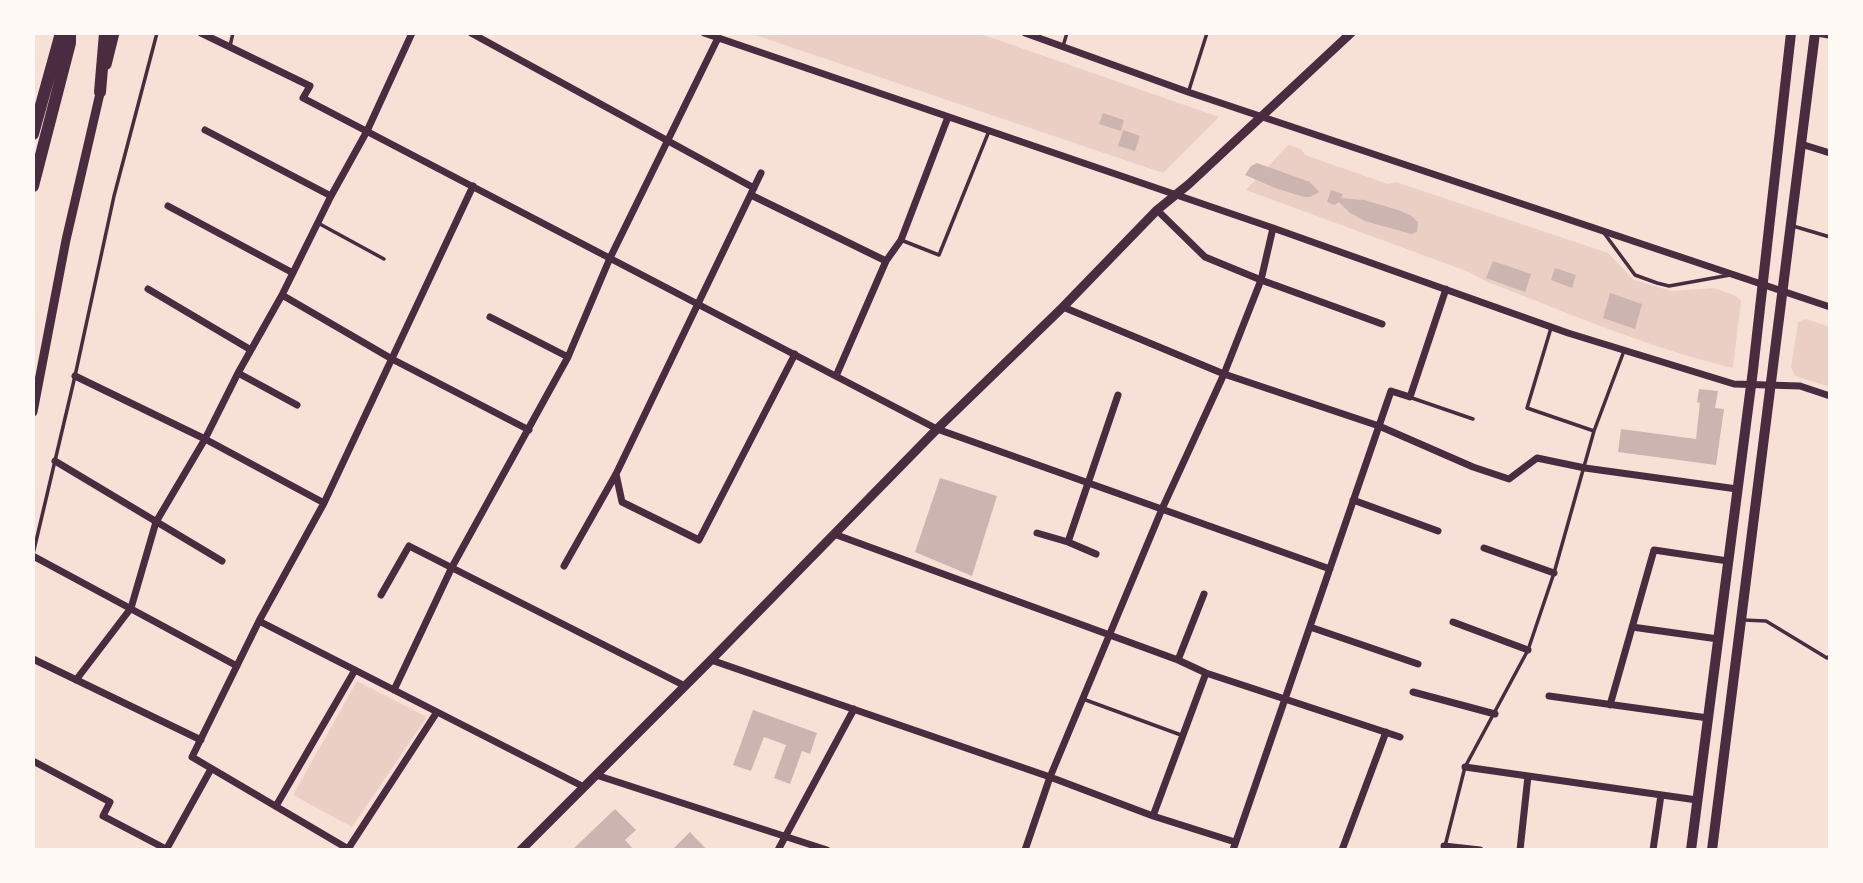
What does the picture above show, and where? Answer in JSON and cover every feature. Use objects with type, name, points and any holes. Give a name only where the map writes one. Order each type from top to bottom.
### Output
[{"type":"highway","points":[[33,134],[61,33]]},
{"type":"highway","points":[[33,186],[70,33]]},
{"type":"highway","points":[[100,92],[105,33]]},
{"type":"main road","points":[[1691,850],[1751,385],[1791,33]]},
{"type":"main road","points":[[1712,850],[1815,33]]},
{"type":"main road","points":[[1691,850],[1751,385]]},
{"type":"street","points":[[33,412],[66,240],[115,33]]},
{"type":"street","points":[[201,33],[310,86],[303,98],[937,429],[1330,569]]},
{"type":"street","points":[[76,680],[131,608],[156,522],[205,439],[282,295],[367,131],[412,33]]},
{"type":"street","points":[[471,33],[752,192],[886,261]]},
{"type":"street","points":[[704,33],[1273,228],[1551,328],[1734,384],[1800,386],[1830,396]]},
{"type":"street","points":[[1025,33],[1188,92],[1830,306]]},
{"type":"street","points":[[521,850],[1157,210],[1351,33]]},
{"type":"street","points":[[394,690],[452,567],[568,357],[610,258],[718,38]]},
{"type":"street","points":[[836,376],[886,261],[901,240],[948,117]]},
{"type":"street","points":[[205,130],[331,196]]},
{"type":"street","points":[[1801,144],[1830,153]]},
{"type":"street","points":[[564,566],[616,474],[761,173]]},
{"type":"street","points":[[437,712],[349,849],[335,846],[276,806],[192,757],[259,621],[324,503],[472,186]]},
{"type":"street","points":[[168,206],[293,273]]},
{"type":"street","points":[[1157,210],[1205,257],[1382,324]]},
{"type":"street","points":[[1025,850],[1050,778],[1162,509],[1224,374],[1261,280],[1273,228]]},
{"type":"street","points":[[148,289],[251,350]]},
{"type":"street","points":[[711,660],[1050,778],[1234,846],[1391,391],[1409,397],[1446,289]]},
{"type":"street","points":[[282,295],[392,359],[529,430]]},
{"type":"street","points":[[1063,307],[1224,374],[1379,426],[1474,467],[1509,479],[1537,458],[1585,468],[1737,489]]},
{"type":"street","points":[[491,317],[568,357]]},
{"type":"street","points":[[616,474],[622,502],[699,540],[795,355]]},
{"type":"street","points":[[238,373],[297,405]]},
{"type":"street","points":[[75,376],[205,439],[324,503]]},
{"type":"street","points":[[1068,542],[1118,395]]},
{"type":"street","points":[[55,461],[222,561]]},
{"type":"street","points":[[1353,500],[1438,531]]},
{"type":"street","points":[[1037,533],[1096,554]]},
{"type":"street","points":[[834,534],[1178,660],[1206,673],[1400,737]]},
{"type":"street","points":[[381,595],[409,546],[685,686]]},
{"type":"street","points":[[1484,548],[1554,573]]},
{"type":"street","points":[[1610,705],[1654,550],[1728,561]]},
{"type":"street","points":[[33,555],[237,666]]},
{"type":"street","points":[[1178,660],[1204,594]]},
{"type":"street","points":[[259,621],[584,787]]},
{"type":"street","points":[[1453,622],[1528,650]]},
{"type":"street","points":[[1310,627],[1418,664]]},
{"type":"street","points":[[1632,627],[1718,639]]},
{"type":"street","points":[[33,659],[201,740]]},
{"type":"street","points":[[276,806],[355,670]]},
{"type":"street","points":[[1153,816],[1206,673]]},
{"type":"street","points":[[1413,692],[1495,713]]},
{"type":"street","points":[[1549,696],[1708,718]]},
{"type":"street","points":[[778,850],[854,709]]},
{"type":"street","points":[[1342,850],[1386,732]]},
{"type":"street","points":[[33,761],[110,802],[103,816],[166,849],[211,769]]},
{"type":"street","points":[[1465,767],[1697,800]]},
{"type":"street","points":[[596,775],[827,850]]},
{"type":"street","points":[[1520,850],[1528,776]]},
{"type":"street","points":[[1653,850],[1661,795]]},
{"type":"street","points":[[1444,848],[1480,850]]},
{"type":"lane","points":[[33,555],[114,196],[158,33]]},
{"type":"lane","points":[[230,46],[233,33]]},
{"type":"lane","points":[[1063,47],[1067,33]]},
{"type":"lane","points":[[1188,92],[1208,33]]},
{"type":"lane","points":[[1815,33],[1830,37]]},
{"type":"lane","points":[[901,240],[939,255],[989,131]]},
{"type":"lane","points":[[318,223],[384,259]]},
{"type":"lane","points":[[1791,225],[1830,237]]},
{"type":"lane","points":[[1603,231],[1635,275],[1657,283],[1669,286],[1732,275]]},
{"type":"lane","points":[[1551,328],[1527,408],[1594,431]]},
{"type":"lane","points":[[1444,848],[1465,767],[1528,650],[1554,573],[1594,431],[1624,351]]},
{"type":"lane","points":[[1409,397],[1473,419]]},
{"type":"lane","points":[[1741,619],[1766,621],[1828,658],[1830,656]]},
{"type":"lane","points":[[1083,699],[1183,735]]},
{"type":"shaded area","points":[[749,33],[978,33],[1219,117],[1163,173]]},
{"type":"shaded area","points":[[1288,145],[1301,149],[1305,155],[1388,184],[1396,182],[1608,253],[1634,280],[1672,291],[1714,288],[1736,296],[1741,301],[1733,368],[1608,329],[1485,281],[1469,272],[1246,190]]},
{"type":"shaded area","points":[[1806,319],[1830,327],[1830,387],[1795,376],[1791,367],[1798,322]]},
{"type":"shaded area","points":[[357,681],[427,717],[352,827],[293,795]]},
{"type":"building","points":[[1103,113],[1124,120],[1121,131],[1099,124]]},
{"type":"building","points":[[1123,130],[1140,136],[1135,151],[1118,146]]},
{"type":"building","points":[[1257,163],[1310,182],[1319,192],[1304,197],[1245,175],[1251,166]]},
{"type":"building","points":[[1331,190],[1343,194],[1341,198],[1364,200],[1410,215],[1418,222],[1417,232],[1411,234],[1365,221],[1350,213],[1339,202],[1334,205],[1327,202]]},
{"type":"building","points":[[1493,261],[1531,274],[1525,292],[1486,278]]},
{"type":"building","points":[[1555,268],[1576,275],[1572,288],[1551,280]]},
{"type":"building","points":[[1610,293],[1642,304],[1635,329],[1603,318]]},
{"type":"building","points":[[1699,389],[1718,391],[1715,408],[1724,409],[1716,465],[1618,452],[1621,429],[1696,439]]},
{"type":"building","points":[[940,478],[997,496],[972,576],[915,552]]},
{"type":"building","points":[[753,710],[817,733],[810,754],[802,751],[790,784],[774,778],[786,745],[764,737],[751,771],[733,765]]},
{"type":"building","points":[[615,809],[636,830],[625,840],[634,850],[572,850]]},
{"type":"building","points":[[690,832],[707,850],[672,850]]}]
